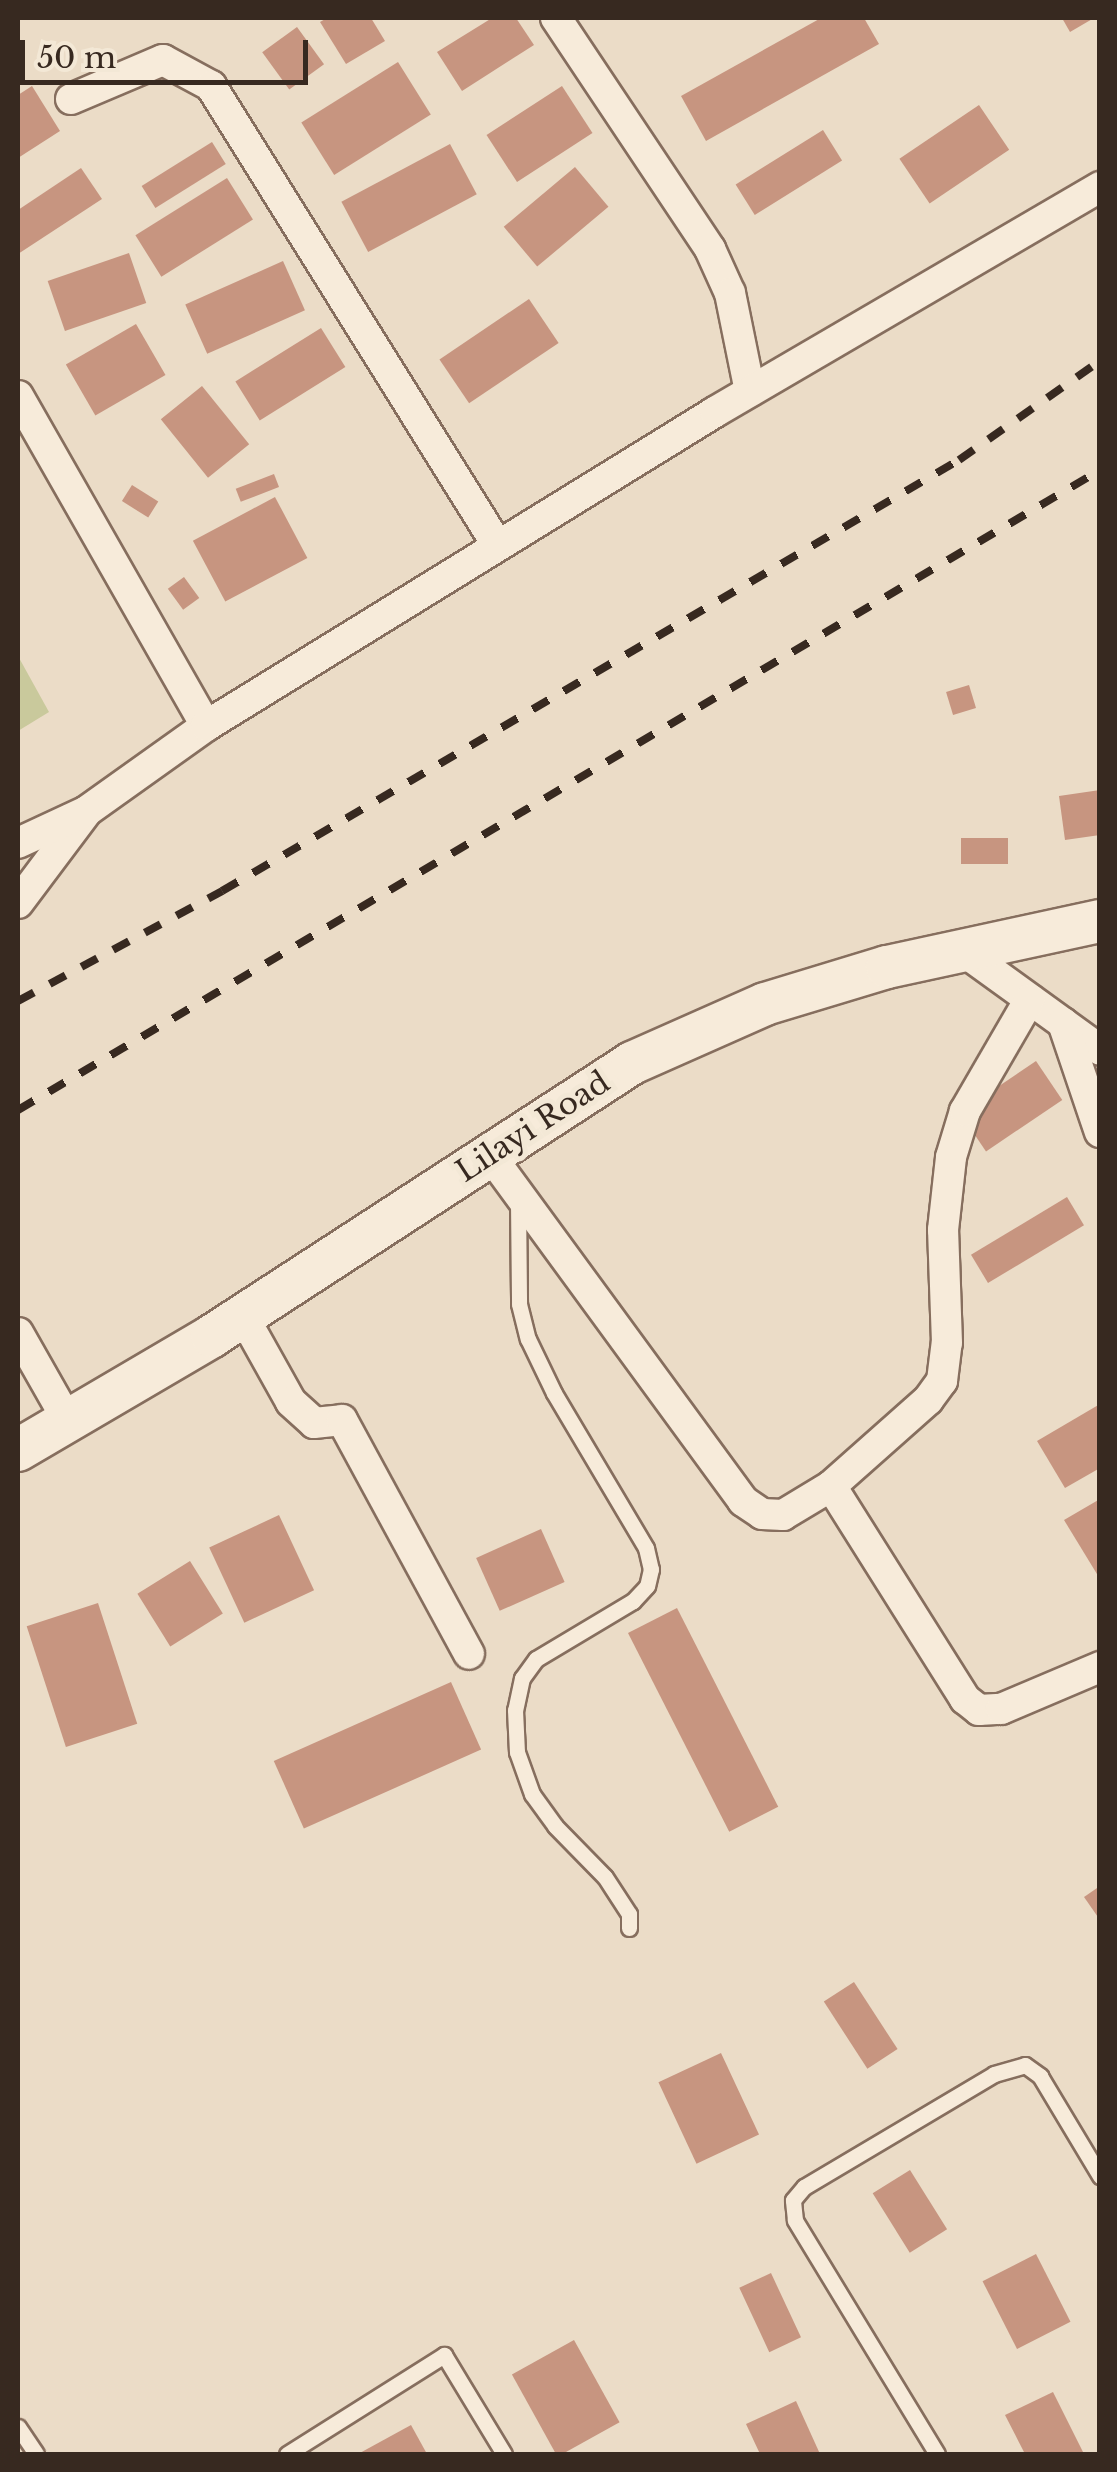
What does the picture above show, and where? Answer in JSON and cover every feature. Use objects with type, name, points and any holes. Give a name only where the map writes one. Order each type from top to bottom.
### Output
[{"type":"street","points":[[556,18],[710,249],[730,293],[750,391]]},
{"type":"street","points":[[71,99],[163,60],[212,86],[498,546]]},
{"type":"street","points":[[18,842],[88,811],[206,726],[750,391],[1100,187]]},
{"type":"street","points":[[18,396],[206,726]]},
{"type":"street","points":[[18,902],[88,811]]},
{"type":"street","name":"Lilayi Road","points":[[18,1450],[243,1316],[632,1063],[764,1004],[887,967],[1100,920]]},
{"type":"street","points":[[962,950],[1100,1050]]},
{"type":"street","points":[[490,1155],[743,1501],[762,1514],[783,1515],[831,1486],[928,1400],[942,1381],[947,1342],[943,1230],[951,1157],[965,1111],[1030,999]]},
{"type":"street","points":[[1063,1023],[1100,1132]]},
{"type":"street","points":[[243,1316],[292,1402],[314,1423],[342,1420],[469,1654]]},
{"type":"street","points":[[18,1332],[68,1421]]},
{"type":"street","points":[[831,1486],[965,1700],[979,1710],[1001,1709],[1100,1667]]},
{"type":"lane","points":[[518,1193],[519,1304],[528,1338],[554,1394],[646,1548],[651,1569],[647,1586],[632,1601],[536,1658],[522,1678],[515,1710],[517,1752],[532,1794],[554,1826],[605,1877],[629,1914],[629,1928]]},
{"type":"lane","points":[[937,2454],[795,2220],[793,2200],[804,2187],[994,2074],[1025,2065],[1040,2076],[1100,2176]]},
{"type":"lane","points":[[287,2454],[444,2355],[504,2454]]},
{"type":"lane","points":[[18,2427],[36,2454]]},
{"type":"green space","points":[[18,656],[49,712],[18,731]]},
{"type":"building","points":[[327,18],[371,18],[385,41],[346,64],[320,22]]},
{"type":"building","points":[[492,18],[516,18],[534,45],[462,91],[437,52]]},
{"type":"building","points":[[821,18],[864,18],[879,44],[706,141],[681,96]]},
{"type":"building","points":[[1062,18],[1094,18],[1070,32]]},
{"type":"building","points":[[297,27],[324,64],[289,89],[262,52]]},
{"type":"building","points":[[398,62],[431,115],[334,175],[301,122]]},
{"type":"building","points":[[32,86],[60,131],[18,158],[18,95]]},
{"type":"building","points":[[562,86],[592,133],[517,182],[487,135]]},
{"type":"building","points":[[979,105],[1009,150],[930,203],[899,159]]},
{"type":"building","points":[[823,130],[842,161],[755,215],[736,185]]},
{"type":"building","points":[[212,142],[226,164],[155,208],[142,186]]},
{"type":"building","points":[[450,144],[477,194],[368,252],[341,202]]},
{"type":"building","points":[[575,167],[608,207],[537,267],[504,227]]},
{"type":"building","points":[[81,168],[102,199],[18,254],[18,210]]},
{"type":"building","points":[[227,178],[253,220],[161,277],[135,235]]},
{"type":"building","points":[[129,253],[146,303],[65,331],[48,281]]},
{"type":"building","points":[[283,261],[305,310],[207,354],[185,305]]},
{"type":"building","points":[[529,299],[559,343],[469,403],[439,359]]},
{"type":"building","points":[[136,324],[166,375],[95,416],[66,364]]},
{"type":"building","points":[[321,328],[345,367],[260,421],[235,382]]},
{"type":"building","points":[[202,386],[249,444],[208,478],[161,419]]},
{"type":"building","points":[[274,474],[279,487],[241,502],[236,489]]},
{"type":"building","points":[[132,485],[158,501],[148,518],[122,501]]},
{"type":"building","points":[[275,497],[307,558],[225,602],[193,541]]},
{"type":"building","points":[[184,577],[199,598],[183,610],[168,589]]},
{"type":"building","points":[[969,685],[976,708],[953,715],[946,692]]},
{"type":"building","points":[[1100,790],[1100,835],[1065,840],[1059,796]]},
{"type":"building","points":[[961,838],[1008,838],[1008,864],[961,864]]},
{"type":"building","points":[[1036,1061],[1062,1100],[986,1151],[960,1112]]},
{"type":"building","points":[[1067,1197],[1084,1225],[988,1283],[971,1255]]},
{"type":"building","points":[[1100,1404],[1100,1468],[1065,1488],[1037,1441]]},
{"type":"building","points":[[1100,1499],[1100,1579],[1064,1520]]},
{"type":"building","points":[[279,1515],[314,1590],[244,1623],[209,1548]]},
{"type":"building","points":[[541,1529],[565,1582],[500,1611],[476,1558]]},
{"type":"building","points":[[190,1561],[223,1614],[170,1646],[137,1594]]},
{"type":"building","points":[[98,1603],[137,1724],[66,1747],[27,1626]]},
{"type":"building","points":[[677,1608],[778,1807],[729,1832],[628,1633]]},
{"type":"building","points":[[451,1682],[481,1750],[304,1829],[274,1761]]},
{"type":"building","points":[[1100,1886],[1100,1920],[1084,1897]]},
{"type":"building","points":[[854,1982],[898,2049],[867,2069],[824,2002]]},
{"type":"building","points":[[721,2053],[759,2135],[697,2164],[658,2082]]},
{"type":"building","points":[[910,2170],[947,2229],[910,2253],[873,2193]]},
{"type":"building","points":[[1036,2254],[1071,2322],[1017,2349],[983,2281]]},
{"type":"building","points":[[771,2273],[801,2337],[769,2352],[739,2288]]},
{"type":"building","points":[[574,2340],[620,2422],[556,2454],[512,2374]]},
{"type":"building","points":[[1053,2392],[1084,2454],[1025,2454],[1005,2415]]},
{"type":"building","points":[[796,2401],[820,2454],[760,2454],[746,2424]]},
{"type":"building","points":[[411,2425],[427,2454],[358,2454]]},
{"type":"railway","points":[[18,1001],[222,891],[959,460],[1100,361]]},
{"type":"railway","points":[[18,1110],[1100,470]]}]
